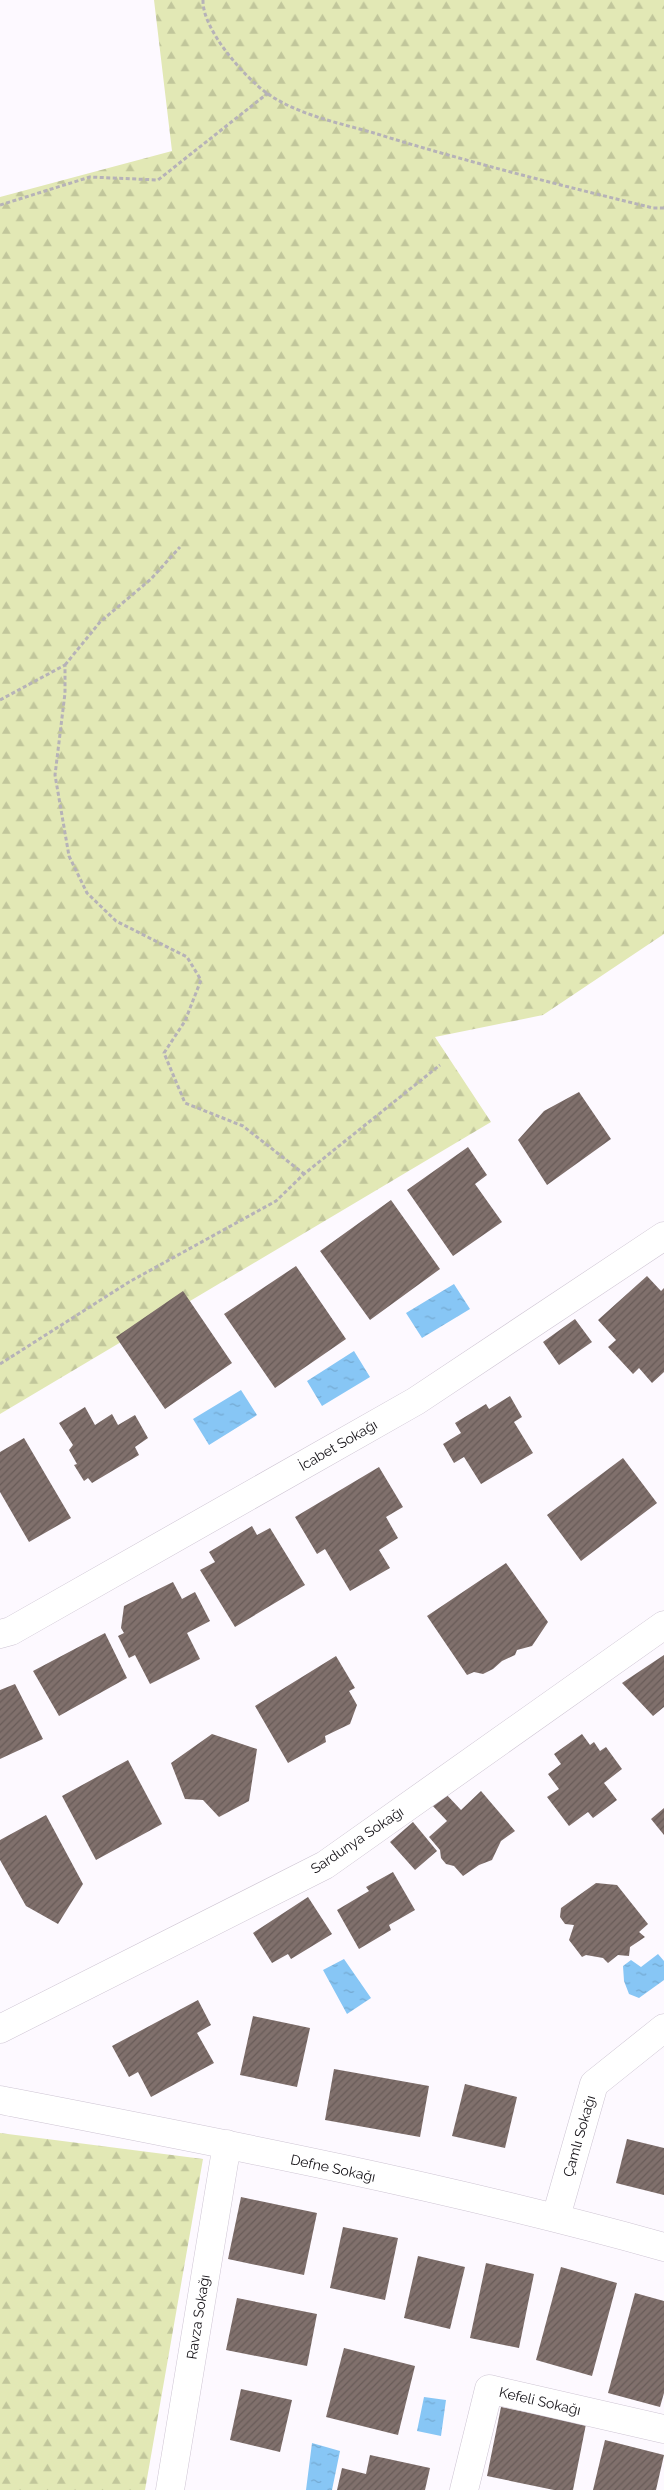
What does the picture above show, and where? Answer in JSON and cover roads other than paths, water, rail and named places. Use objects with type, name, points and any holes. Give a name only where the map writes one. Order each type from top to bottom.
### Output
[{"type":"street","name":"İcabet Sokağı","points":[[4,1630],[416,1401],[664,1236]]},
{"type":"street","name":"Sardunya Sokağı","points":[[0,2029],[325,1865],[664,1625]]},
{"type":"street","name":"Çamlı Sokağı","points":[[556,2217],[594,2084],[664,2028]]},
{"type":"street","name":"Defne Sokağı","points":[[0,2100],[227,2144],[556,2217],[664,2247]]},
{"type":"street","name":"Ravza Sokağı","points":[[170,2490],[227,2144]]},
{"type":"street","name":"Kefeli Sokağı","points":[[464,2490],[488,2388],[664,2429]]},
{"type":"water","points":[[454,1284],[470,1309],[422,1338],[406,1313]]},
{"type":"water","points":[[354,1351],[370,1377],[322,1406],[307,1381]]},
{"type":"water","points":[[241,1390],[257,1415],[209,1445],[193,1419]]},
{"type":"water","points":[[658,1954],[664,1961],[664,1980],[639,1998],[629,1994],[624,1981],[623,1966],[631,1960],[641,1967]]},
{"type":"water","points":[[344,1959],[371,1998],[347,2014],[323,1970]]},
{"type":"water","points":[[424,2397],[446,2400],[441,2436],[417,2431]]},
{"type":"water","points":[[312,2443],[340,2451],[332,2490],[306,2490]]}]
